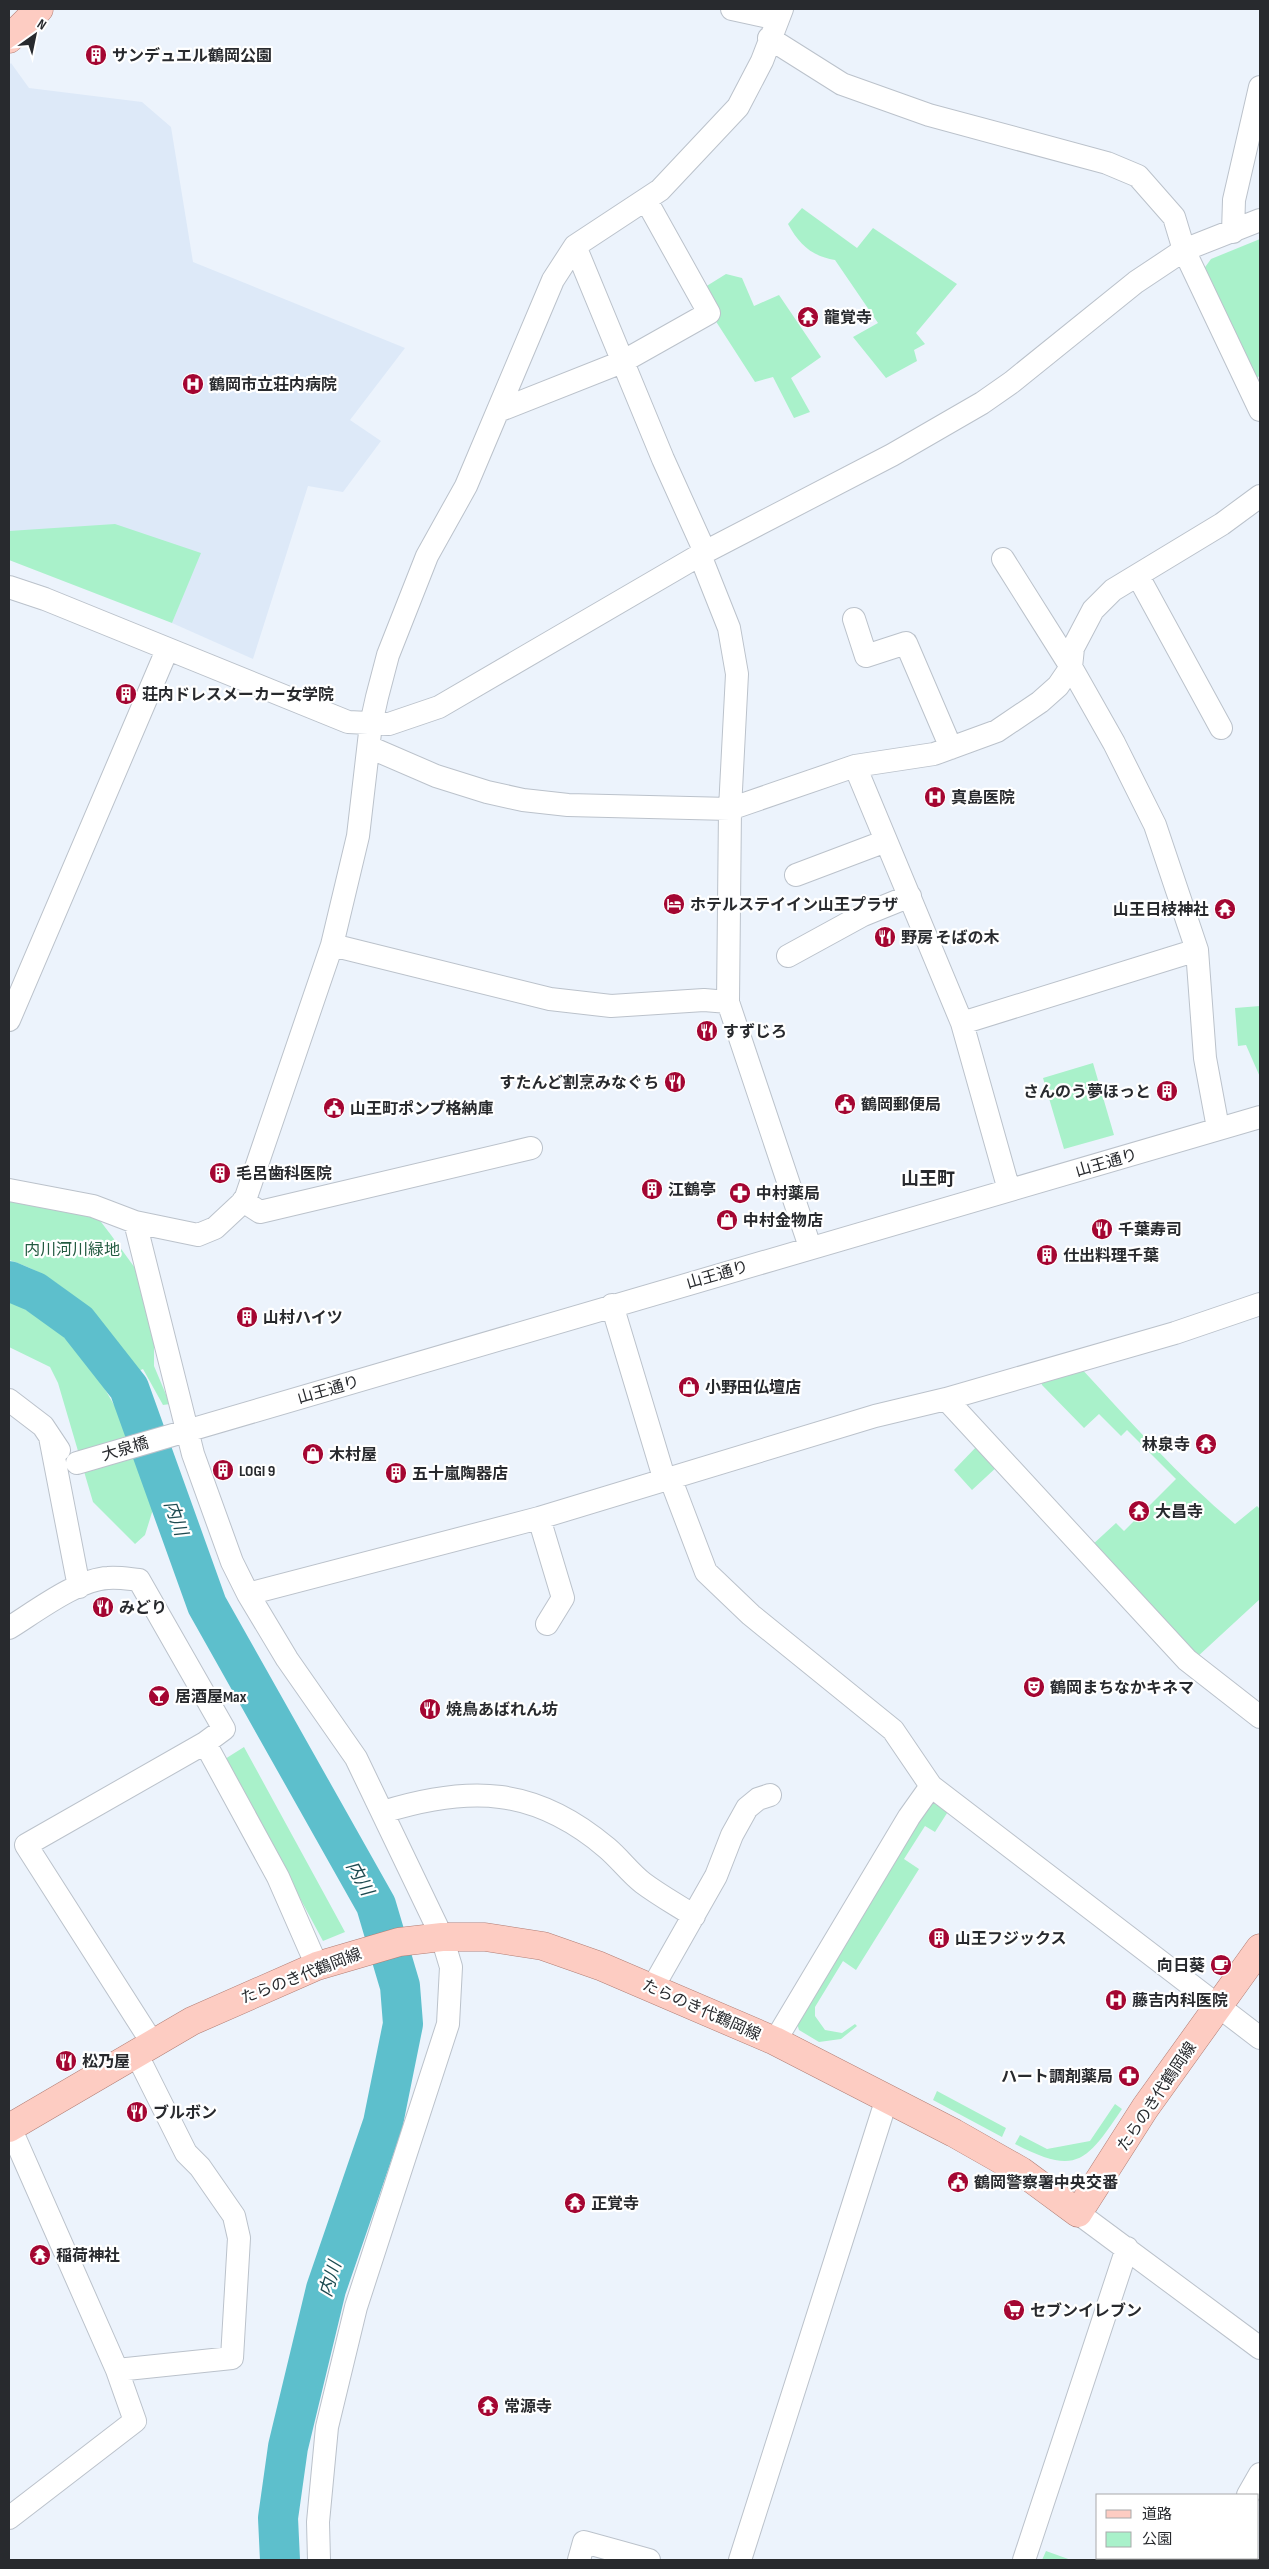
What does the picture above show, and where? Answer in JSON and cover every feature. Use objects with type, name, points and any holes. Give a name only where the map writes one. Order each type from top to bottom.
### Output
[{"type":"main road","points":[[9,39],[38,9]]},
{"type":"main road","name":"たらのき代鶴岡線","points":[[9,2127],[192,2021],[230,2002],[328,1962],[370,1949],[431,1938],[485,1937],[543,1946],[600,1966],[653,1987],[775,2042],[887,2098],[1021,2171],[1078,2213],[1146,2108],[1260,1948]]},
{"type":"street","points":[[732,9],[776,22],[842,84],[947,120],[1107,163],[1138,176],[1174,217],[1184,250],[1260,410]]},
{"type":"street","points":[[9,1190],[93,1206],[135,1222],[198,1235],[214,1228],[244,1201],[252,1185],[332,945],[358,836],[371,724],[388,655],[427,556],[466,486],[549,288],[575,246],[660,190],[738,107],[762,60],[776,22]]},
{"type":"street","points":[[1233,232],[1234,200],[1260,86]]},
{"type":"street","points":[[498,411],[622,362],[709,313],[646,200]]},
{"type":"street","points":[[9,587],[45,599],[348,722],[388,724],[405,720],[439,707],[703,554],[892,455],[982,403],[1012,382],[1136,282],[1184,250],[1260,220]]},
{"type":"street","points":[[575,246],[703,554],[730,628],[737,674],[730,809],[728,1002],[810,1247]]},
{"type":"street","points":[[369,746],[436,776],[487,792],[523,800],[568,804],[730,809],[855,766],[934,754],[997,731],[1040,702],[1058,686],[1071,667],[1072,648],[1093,610],[1112,590],[1222,524],[1260,496]]},
{"type":"street","points":[[1003,559],[1071,667],[1114,743],[1155,825],[1196,950],[1205,1058],[1218,1128]]},
{"type":"street","points":[[1138,576],[1221,728]]},
{"type":"street","points":[[854,619],[866,656],[906,643],[951,748]]},
{"type":"street","points":[[9,1020],[167,650]]},
{"type":"street","points":[[855,766],[962,1022],[1009,1190]]},
{"type":"street","points":[[796,875],[886,841]]},
{"type":"street","points":[[788,956],[863,915],[910,896]]},
{"type":"street","points":[[332,945],[550,999],[611,1006],[704,1000],[728,1002]]},
{"type":"street","points":[[962,1022],[1196,950]]},
{"type":"street","name":"山王通り","points":[[180,1432],[1260,1117]]},
{"type":"street","points":[[244,1201],[260,1212],[531,1148]]},
{"type":"street","points":[[135,1222],[180,1432],[219,1529],[248,1594],[287,1659],[356,1758],[383,1812],[431,1938],[451,1967],[448,2024],[356,2307],[327,2427],[318,2522],[319,2560]]},
{"type":"street","points":[[248,1594],[539,1518],[668,1481],[874,1416],[946,1399],[1175,1332],[1260,1304]]},
{"type":"street","points":[[612,1305],[668,1481],[706,1572],[751,1615],[893,1730],[931,1786],[1260,2038]]},
{"type":"street","points":[[946,1399],[1187,1660],[1260,1717]]},
{"type":"street","points":[[9,1400],[43,1426],[60,1450],[77,1462],[68,1475],[62,1495]]},
{"type":"street","name":"大泉橋","points":[[77,1462],[180,1432]]},
{"type":"street","points":[[50,1437],[79,1587]]},
{"type":"street","points":[[539,1518],[563,1598],[547,1624]]},
{"type":"street","points":[[9,1628],[79,1587],[109,1578],[139,1580],[224,1730],[205,1743],[26,1845],[145,2049],[186,2153],[200,2167],[234,2216],[239,2238],[232,2358],[117,2370]]},
{"type":"street","points":[[205,1743],[278,1877],[328,1962]]},
{"type":"street","points":[[775,2042],[909,1817],[931,1786]]},
{"type":"street","points":[[383,1812],[442,1797],[465,1794],[491,1795],[522,1800],[551,1811],[579,1829],[607,1848],[642,1882],[694,1916]]},
{"type":"street","points":[[653,1987],[716,1876],[732,1835],[747,1808],[758,1799],[770,1795]]},
{"type":"street","points":[[740,2560],[887,2098]]},
{"type":"street","points":[[9,2127],[117,2370],[136,2421],[9,2518]]},
{"type":"street","points":[[1078,2213],[1260,2348]]},
{"type":"street","points":[[1024,2560],[1127,2248]]},
{"type":"street","points":[[1249,2494],[1260,2474]]},
{"type":"street","points":[[579,2560],[584,2542],[649,2560]]},
{"type":"shaded area","name":"鶴岡市立荘内病院","points":[[11,63],[29,88],[142,102],[171,127],[193,262],[405,348],[350,420],[381,441],[343,492],[308,486],[253,659],[172,623],[200,553],[9,531],[9,65]]},
{"type":"green space","points":[[802,208],[857,248],[873,228],[957,284],[916,333],[925,344],[914,350],[917,361],[886,378],[853,337],[878,323],[835,260],[812,252],[801,243],[792,231],[788,224]]},
{"type":"green space","points":[[1260,239],[1260,376],[1253,379],[1203,270],[1211,259]]},
{"type":"green space","points":[[726,274],[742,278],[754,306],[779,295],[821,357],[791,378],[810,412],[794,418],[773,377],[755,382],[697,292]]},
{"type":"green space","points":[[115,524],[201,553],[172,623],[9,560],[9,531]]},
{"type":"green space","points":[[1260,1006],[1260,1077],[1246,1045],[1238,1046],[1235,1008]]},
{"type":"green space","points":[[1093,1063],[1114,1135],[1064,1149],[1043,1078]]},
{"type":"green space","name":"内川河川緑地","points":[[9,1195],[98,1218],[135,1268],[154,1343],[154,1366],[170,1404],[163,1405],[143,1369],[138,1371],[112,1336],[82,1305],[49,1278],[9,1260]]},
{"type":"green space","points":[[9,1299],[54,1328],[78,1350],[98,1377],[121,1417],[154,1506],[145,1535],[135,1544],[93,1502],[58,1383],[50,1367],[9,1347]]},
{"type":"green space","points":[[1079,1366],[1174,1467],[1235,1524],[1257,1506],[1260,1509],[1260,1599],[1196,1658],[1091,1546],[1116,1523],[1124,1531],[1176,1479],[1127,1430],[1121,1436],[1099,1414],[1084,1428],[1042,1385],[1040,1378]]},
{"type":"green space","points":[[979,1444],[999,1465],[972,1490],[954,1470]]},
{"type":"green space","points":[[244,1747],[345,1932],[323,1941],[225,1759]]},
{"type":"green space","points":[[933,1800],[949,1810],[935,1832],[925,1826],[904,1859],[919,1869],[856,1970],[843,1961],[815,2007],[815,2016],[825,2030],[842,2033],[855,2024],[857,2026],[841,2039],[819,2042],[799,2030],[795,2017],[926,1803]]},
{"type":"green space","points":[[937,2091],[1006,2128],[1002,2137],[933,2100]]},
{"type":"green space","points":[[1115,2104],[1122,2109],[1110,2127],[1089,2152],[1078,2158],[1067,2161],[1053,2159],[1036,2154],[1015,2144],[1020,2135],[1047,2149],[1090,2141]]},
{"type":"green space","points":[[1046,2551],[1071,2560],[1042,2560]]},
{"type":"waterway","name":"内川","points":[[9,1281],[35,1292],[78,1323],[129,1388],[207,1605],[376,1905],[400,1986],[403,2024],[383,2123],[326,2289],[288,2447],[278,2518],[280,2560]]},
{"type":"place","name":"サンデュエル鶴岡公園","points":[[96,55]]},
{"type":"place","name":"龍覚寺","points":[[808,317]]},
{"type":"place","name":"鶴岡市立荘内病院","points":[[193,384]]},
{"type":"place","name":"荘内ドレスメーカー女学院","points":[[126,694]]},
{"type":"place","name":"真島医院","points":[[935,797]]},
{"type":"place","name":"ホテルステイイン山王プラザ","points":[[674,904]]},
{"type":"place","name":"山王日枝神社","points":[[1225,909]]},
{"type":"place","name":"野房 そばの木","points":[[885,937]]},
{"type":"place","name":"すずじろ","points":[[707,1031]]},
{"type":"place","name":"すたんど割烹みなぐち","points":[[675,1082]]},
{"type":"place","name":"さんのう夢ほっと","points":[[1167,1091]]},
{"type":"place","name":"鶴岡郵便局","points":[[845,1104]]},
{"type":"place","name":"山王町ポンプ格納庫","points":[[334,1108]]},
{"type":"place","name":"毛呂歯科医院","points":[[220,1173]]},
{"type":"place","name":"江鶴亭","points":[[652,1189]]},
{"type":"place","name":"中村薬局","points":[[740,1193]]},
{"type":"place","name":"中村金物店","points":[[727,1220]]},
{"type":"place","name":"千葉寿司","points":[[1102,1229]]},
{"type":"place","name":"仕出料理千葉","points":[[1047,1255]]},
{"type":"place","name":"山村ハイツ","points":[[247,1317]]},
{"type":"place","name":"小野田仏壇店","points":[[689,1387]]},
{"type":"place","name":"林泉寺","points":[[1206,1444]]},
{"type":"place","name":"木村屋","points":[[313,1454]]},
{"type":"place","name":"LOGI 9","points":[[223,1470]]},
{"type":"place","name":"五十嵐陶器店","points":[[396,1473]]},
{"type":"place","name":"大昌寺","points":[[1139,1511]]},
{"type":"place","name":"みどり","points":[[103,1607]]},
{"type":"place","name":"鶴岡まちなかキネマ","points":[[1034,1687]]},
{"type":"place","name":"居酒屋Max","points":[[159,1696]]},
{"type":"place","name":"焼鳥あばれん坊","points":[[430,1709]]},
{"type":"place","name":"山王フジックス","points":[[939,1938]]},
{"type":"place","name":"向日葵","points":[[1221,1965]]},
{"type":"place","name":"藤吉内科医院","points":[[1116,2000]]},
{"type":"place","name":"松乃屋","points":[[66,2061]]},
{"type":"place","name":"ハート調剤薬局","points":[[1129,2076]]},
{"type":"place","name":"ブルボン","points":[[137,2112]]},
{"type":"place","name":"鶴岡警察署中央交番","points":[[958,2182]]},
{"type":"place","name":"正覚寺","points":[[575,2203]]},
{"type":"place","name":"稲荷神社","points":[[40,2255]]},
{"type":"place","name":"セブンイレブン","points":[[1014,2310]]},
{"type":"place","name":"常源寺","points":[[488,2406]]},
{"type":"district","name":"山王町","points":[[928,1179]]}]
